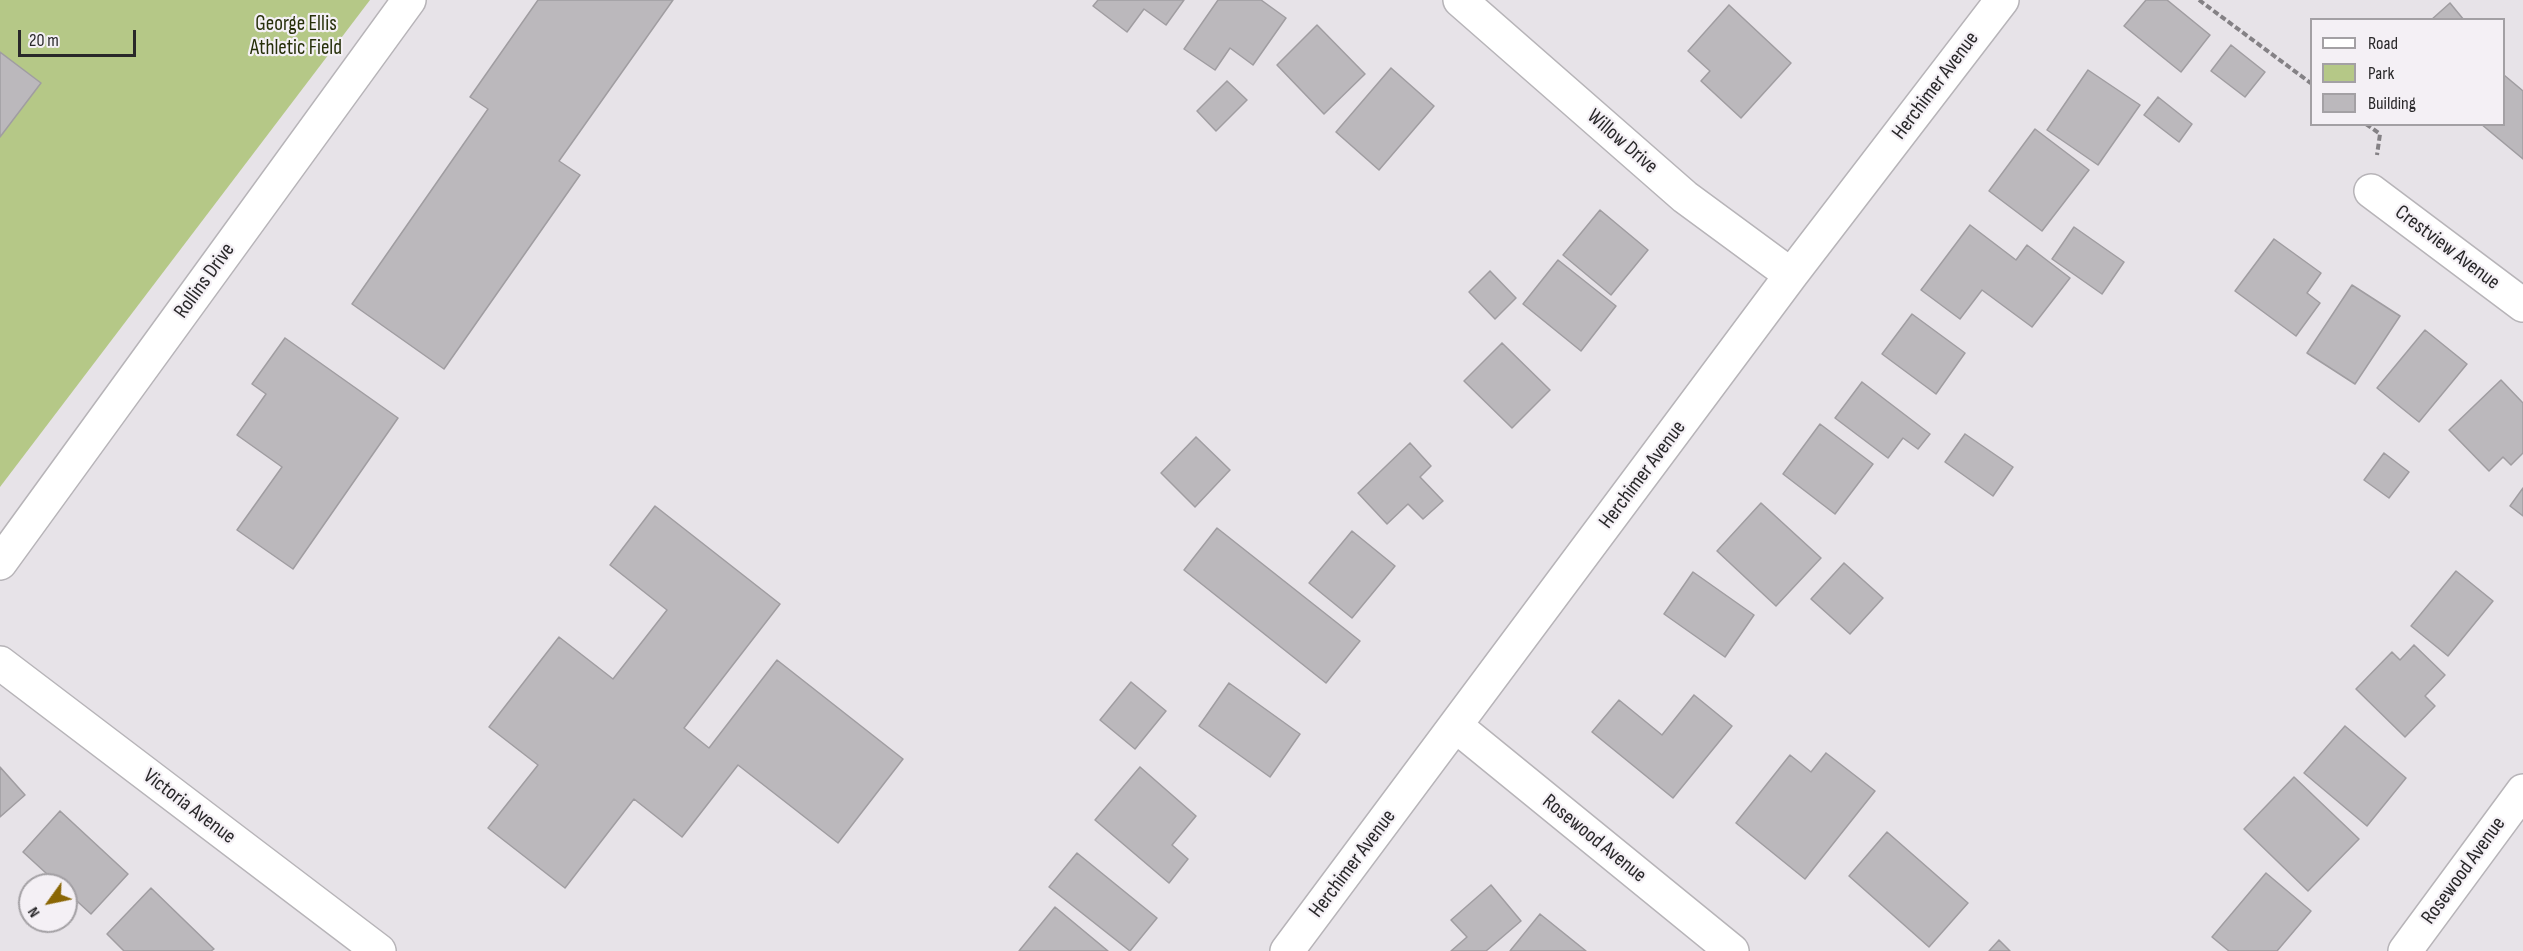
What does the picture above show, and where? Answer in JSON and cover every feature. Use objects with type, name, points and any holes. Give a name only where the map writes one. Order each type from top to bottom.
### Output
[{"type":"street","name":"Rollins Drive","points":[[0,563],[409,0]]},
{"type":"street","name":"Willow Drive","points":[[1460,0],[1685,197],[1791,275]]},
{"type":"street","name":"Herchimer Avenue","points":[[1287,951],[1791,275],[2002,0]]},
{"type":"street","name":"Crestview Avenue","points":[[2371,191],[2523,305]]},
{"type":"street","name":"Victoria Avenue","points":[[0,663],[379,951]]},
{"type":"street","name":"Rosewood Avenue","points":[[1456,726],[1732,951]]},
{"type":"street","name":"Rosewood Avenue","points":[[2405,951],[2523,791]]},
{"type":"path","points":[[2199,0],[2310,83]]},
{"type":"green space","name":"George Ellis Athletic Field","points":[[0,0],[370,0],[0,487]]},
{"type":"building","points":[[538,0],[673,0],[559,161],[580,175],[444,369],[352,304],[488,109],[470,97]]},
{"type":"building","points":[[1098,0],[1184,0],[1166,25],[1144,9],[1127,32],[1093,6]]},
{"type":"building","points":[[1218,0],[1261,0],[1286,18],[1253,65],[1230,48],[1215,70],[1184,49]]},
{"type":"building","points":[[2146,0],[2167,0],[2210,35],[2181,72],[2124,26]]},
{"type":"building","points":[[2450,3],[2462,18],[2433,18]]},
{"type":"building","points":[[1729,5],[1791,63],[1741,118],[1701,81],[1710,71],[1688,51]]},
{"type":"building","points":[[1317,25],[1365,74],[1324,114],[1277,65]]},
{"type":"building","points":[[2231,45],[2265,72],[2245,97],[2211,71]]},
{"type":"building","points":[[0,52],[41,83],[0,137]]},
{"type":"building","points":[[1391,68],[1434,106],[1379,170],[1336,132]]},
{"type":"building","points":[[2088,70],[2140,105],[2098,165],[2047,130]]},
{"type":"building","points":[[2505,76],[2523,91],[2523,159],[2483,126],[2505,126]]},
{"type":"building","points":[[1227,81],[1247,100],[1216,131],[1197,111]]},
{"type":"building","points":[[2158,97],[2192,124],[2179,142],[2144,115]]},
{"type":"building","points":[[2035,129],[2089,170],[2042,231],[1989,191]]},
{"type":"building","points":[[1600,210],[1648,250],[1611,295],[1563,255]]},
{"type":"building","points":[[1970,225],[2016,260],[2027,245],[2070,278],[2032,327],[1982,290],[1960,319],[1921,290]]},
{"type":"building","points":[[2074,227],[2124,262],[2102,294],[2052,259]]},
{"type":"building","points":[[2274,239],[2321,273],[2307,293],[2320,303],[2296,336],[2235,291]]},
{"type":"building","points":[[1558,260],[1616,306],[1581,351],[1523,304]]},
{"type":"building","points":[[1490,271],[1516,298],[1495,319],[1469,292]]},
{"type":"building","points":[[2352,285],[2400,316],[2355,384],[2307,353]]},
{"type":"building","points":[[1912,314],[1965,353],[1936,394],[1882,354]]},
{"type":"building","points":[[2425,330],[2467,364],[2419,422],[2377,388]]},
{"type":"building","points":[[285,338],[398,418],[293,569],[237,530],[282,467],[237,435],[266,394],[252,384]]},
{"type":"building","points":[[1502,343],[1550,390],[1512,428],[1464,381]]},
{"type":"building","points":[[2501,380],[2523,403],[2523,453],[2511,465],[2503,457],[2489,471],[2449,430]]},
{"type":"building","points":[[1862,382],[1930,434],[1918,449],[1903,438],[1888,458],[1835,418]]},
{"type":"building","points":[[1820,424],[1873,464],[1835,514],[1783,474]]},
{"type":"building","points":[[1965,434],[2013,467],[1993,496],[1945,462]]},
{"type":"building","points":[[1196,437],[1230,470],[1195,507],[1161,473]]},
{"type":"building","points":[[1410,443],[1431,466],[1420,477],[1443,501],[1423,519],[1408,504],[1387,524],[1358,493]]},
{"type":"building","points":[[2384,453],[2409,472],[2389,498],[2364,480]]},
{"type":"building","points":[[2523,488],[2523,516],[2510,506]]},
{"type":"building","points":[[1761,503],[1821,558],[1776,606],[1717,551]]},
{"type":"building","points":[[655,506],[780,604],[684,728],[709,748],[777,660],[903,759],[838,843],[738,765],[682,837],[634,799],[565,888],[488,828],[538,765],[489,727],[559,637],[613,679],[667,610],[610,565]]},
{"type":"building","points":[[1217,528],[1360,641],[1326,683],[1184,570]]},
{"type":"building","points":[[1352,531],[1395,566],[1352,618],[1309,583]]},
{"type":"building","points":[[1844,563],[1883,598],[1850,634],[1811,599]]},
{"type":"building","points":[[2456,571],[2493,601],[2448,656],[2411,626]]},
{"type":"building","points":[[1693,572],[1754,615],[1725,657],[1664,614]]},
{"type":"building","points":[[2414,645],[2445,675],[2425,696],[2435,706],[2405,737],[2356,689],[2392,652],[2400,660]]},
{"type":"building","points":[[1131,682],[1166,711],[1135,749],[1100,720]]},
{"type":"building","points":[[1229,683],[1300,734],[1270,777],[1199,726]]},
{"type":"building","points":[[1694,695],[1732,726],[1673,798],[1592,732],[1619,700],[1662,735]]},
{"type":"building","points":[[2345,726],[2406,778],[2367,826],[2304,773]]},
{"type":"building","points":[[1826,753],[1875,791],[1805,879],[1736,823],[1790,755],[1811,772]]},
{"type":"building","points":[[0,767],[25,795],[0,817]]},
{"type":"building","points":[[1140,767],[1196,816],[1172,845],[1188,859],[1169,883],[1095,820]]},
{"type":"building","points":[[2294,777],[2359,839],[2308,891],[2244,829]]},
{"type":"building","points":[[60,811],[128,874],[91,914],[78,902],[78,873],[46,873],[23,852]]},
{"type":"building","points":[[1887,832],[1968,903],[1929,947],[1849,876]]},
{"type":"building","points":[[1077,853],[1157,918],[1130,951],[1049,887]]},
{"type":"building","points":[[2266,873],[2311,911],[2277,951],[2229,951],[2212,937]]},
{"type":"building","points":[[1491,885],[1521,921],[1486,951],[1451,951],[1467,937],[1451,920]]},
{"type":"building","points":[[151,888],[214,949],[211,951],[124,951],[107,934]]},
{"type":"building","points":[[1055,907],[1108,951],[1019,951]]},
{"type":"building","points":[[1540,914],[1586,951],[1510,951]]},
{"type":"building","points":[[1999,940],[2010,951],[1989,951]]}]
